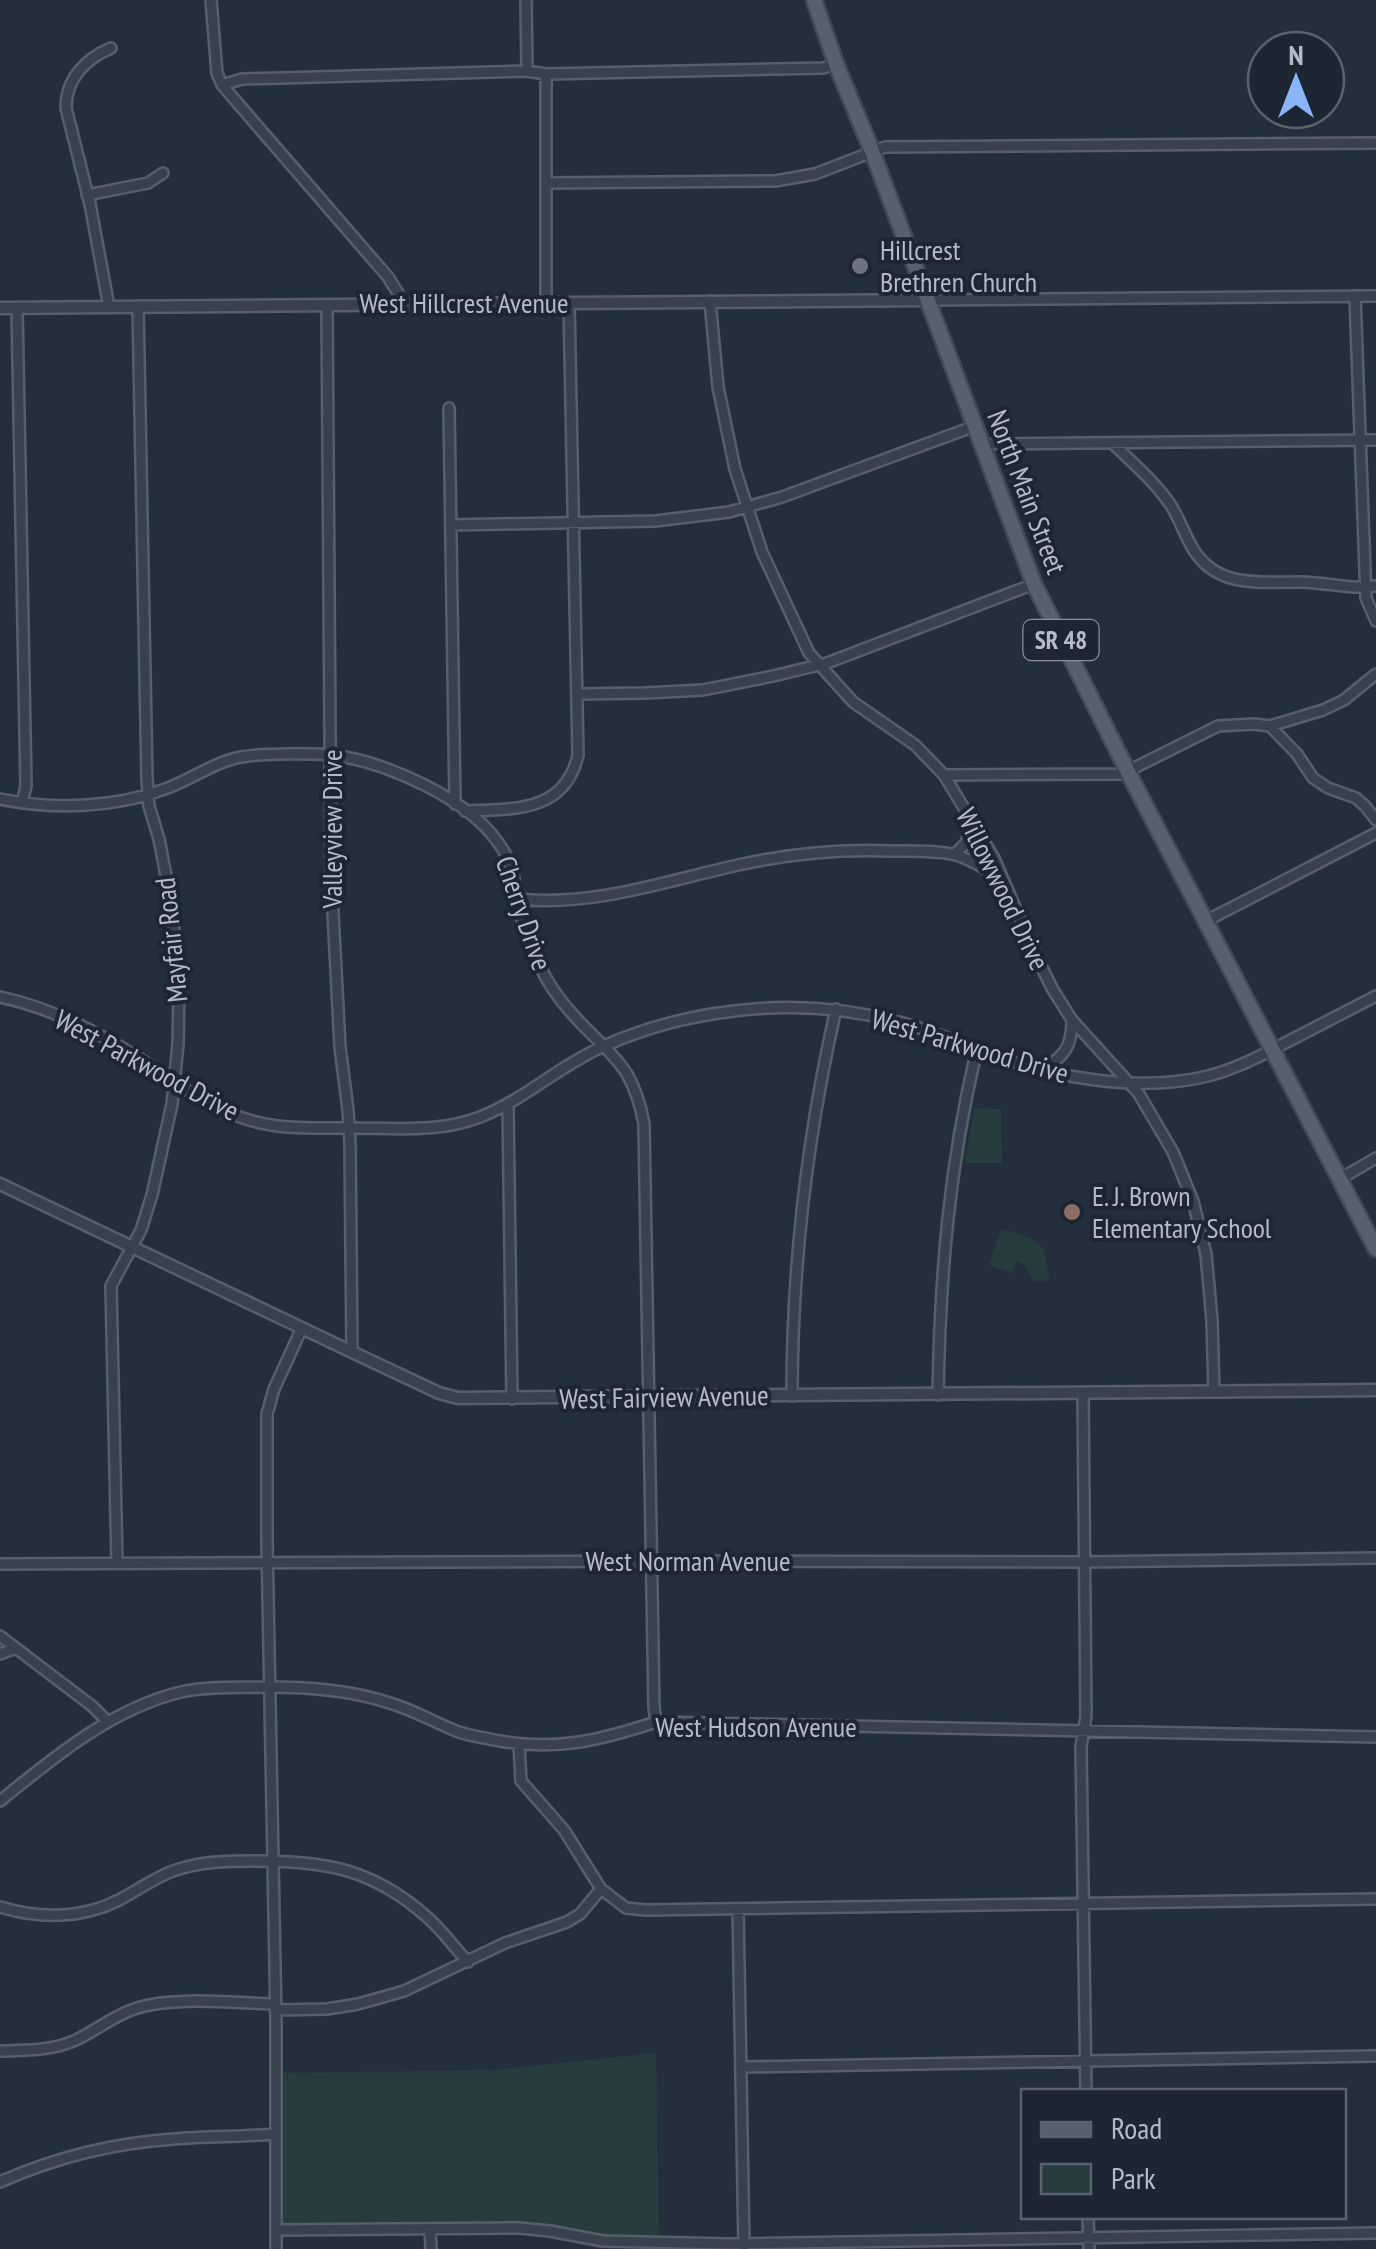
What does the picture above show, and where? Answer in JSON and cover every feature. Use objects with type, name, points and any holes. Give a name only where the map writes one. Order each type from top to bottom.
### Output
[{"type":"main road","name":"North Main Street","points":[[814,0],[1034,584],[1376,1249]]},
{"type":"street","points":[[211,0],[217,73],[222,85],[388,276],[402,304]]},
{"type":"street","points":[[526,0],[527,71]]},
{"type":"street","points":[[109,307],[66,99],[79,70],[91,58],[111,48]]},
{"type":"street","points":[[222,85],[242,79],[822,68],[836,64]]},
{"type":"street","points":[[546,74],[546,303]]},
{"type":"street","points":[[546,183],[776,182],[815,174],[885,147],[1376,142]]},
{"type":"street","points":[[87,196],[148,183],[163,173]]},
{"type":"street","points":[[1355,296],[1371,587],[1368,605],[1376,621]]},
{"type":"street","points":[[927,300],[1376,296]]},
{"type":"street","name":"West Hillcrest Avenue","points":[[0,308],[927,300]]},
{"type":"street","points":[[465,811],[544,802],[561,789],[578,755],[569,302]]},
{"type":"street","name":"Willowwood Drive","points":[[710,302],[718,386],[746,508],[779,591],[810,654],[854,702],[915,745],[944,775],[994,858],[1043,971],[1072,1020],[1139,1094],[1173,1152],[1200,1224],[1209,1280],[1214,1392]]},
{"type":"street","name":"Valleyview Drive","points":[[326,304],[334,952],[350,1128],[352,1352]]},
{"type":"street","name":"Mayfair Road","points":[[118,1563],[111,1290],[141,1230],[156,1180],[172,1104],[178,1044],[178,966],[172,907],[148,794],[138,306]]},
{"type":"street","points":[[16,308],[26,776],[22,803]]},
{"type":"street","points":[[449,408],[455,804]]},
{"type":"street","points":[[452,525],[654,521],[746,508],[975,426]]},
{"type":"street","points":[[982,444],[1376,440]]},
{"type":"street","points":[[1112,443],[1172,507],[1199,557],[1224,576],[1252,583],[1371,587]]},
{"type":"street","points":[[578,694],[704,690],[818,665],[1034,584]]},
{"type":"street","points":[[944,775],[1128,772],[1218,726],[1270,726],[1323,710],[1344,700],[1376,674]]},
{"type":"street","points":[[1270,726],[1297,754],[1312,778],[1356,798],[1376,820]]},
{"type":"street","name":"Cherry Drive","points":[[0,799],[86,804],[165,789],[237,758],[330,756],[410,779],[486,827],[505,852],[531,947],[548,981],[573,1016],[628,1075],[644,1124],[656,1722]]},
{"type":"street","points":[[955,854],[966,843],[971,819]]},
{"type":"street","points":[[1206,920],[1376,832]]},
{"type":"street","points":[[518,899],[542,902],[603,895],[740,864],[819,852],[955,854],[1002,880]]},
{"type":"street","name":"West Parkwood Drive","points":[[0,997],[83,1027],[216,1108],[259,1123],[434,1128],[466,1122],[508,1105],[603,1046],[709,1014],[764,1008],[836,1010],[898,1021],[1042,1070],[1075,1077],[1127,1082],[1180,1081],[1242,1064],[1376,996]]},
{"type":"street","points":[[792,1396],[801,1205],[813,1118],[836,1010]]},
{"type":"street","points":[[1042,1070],[1064,1052],[1072,1038],[1072,1020]]},
{"type":"street","points":[[938,1395],[945,1231],[964,1100],[976,1049]]},
{"type":"street","points":[[508,1105],[512,1399]]},
{"type":"street","points":[[1340,1179],[1376,1158]]},
{"type":"street","name":"West Fairview Avenue","points":[[0,1184],[352,1352],[448,1396],[467,1399],[1376,1390]]},
{"type":"street","points":[[276,2249],[267,1441],[269,1404],[302,1328]]},
{"type":"street","points":[[1082,1393],[1086,1716],[1081,1748],[1086,2089]]},
{"type":"street","name":"West Norman Avenue","points":[[0,1564],[1376,1558]]},
{"type":"street","points":[[0,1636],[108,1722]]},
{"type":"street","points":[[0,1654],[16,1648]]},
{"type":"street","name":"West Hudson Avenue","points":[[0,1800],[108,1722],[159,1698],[215,1688],[310,1687],[363,1696],[394,1704],[458,1732],[520,1744],[556,1746],[589,1742],[656,1722],[1376,1737]]},
{"type":"street","points":[[520,1744],[521,1781],[564,1830],[600,1889],[626,1908],[1376,1899]]},
{"type":"street","points":[[0,1907],[28,1914],[73,1914],[105,1906],[178,1869],[219,1862],[327,1865],[388,1888],[427,1917],[468,1962]]},
{"type":"street","points":[[0,2050],[66,2044],[120,2014],[148,2004],[327,2009],[381,1999],[436,1978],[506,1943],[567,1922],[580,1914],[600,1889]]},
{"type":"street","points":[[738,1909],[744,2246]]},
{"type":"street","points":[[740,2066],[1376,2056]]},
{"type":"street","points":[[0,2182],[51,2163],[132,2144],[203,2136],[275,2134]]},
{"type":"street","points":[[1088,2219],[1089,2244]]},
{"type":"street","points":[[430,2228],[430,2249]]},
{"type":"street","points":[[276,2230],[535,2229],[588,2244],[744,2246],[1089,2244],[1376,2233]]},
{"type":"green space","points":[[974,1108],[1001,1109],[1002,1163],[965,1163]]},
{"type":"green space","points":[[1001,1229],[1039,1244],[1049,1275],[1046,1281],[1032,1280],[1026,1266],[1017,1261],[1012,1273],[989,1265]]},
{"type":"green space","points":[[656,2053],[659,2242],[550,2231],[276,2230],[275,2073],[491,2070]]},
{"type":"place","name":"Hillcrest Brethren Church","points":[[860,266]]},
{"type":"place","name":"E. J. Brown Elementary School","points":[[1072,1212]]}]
